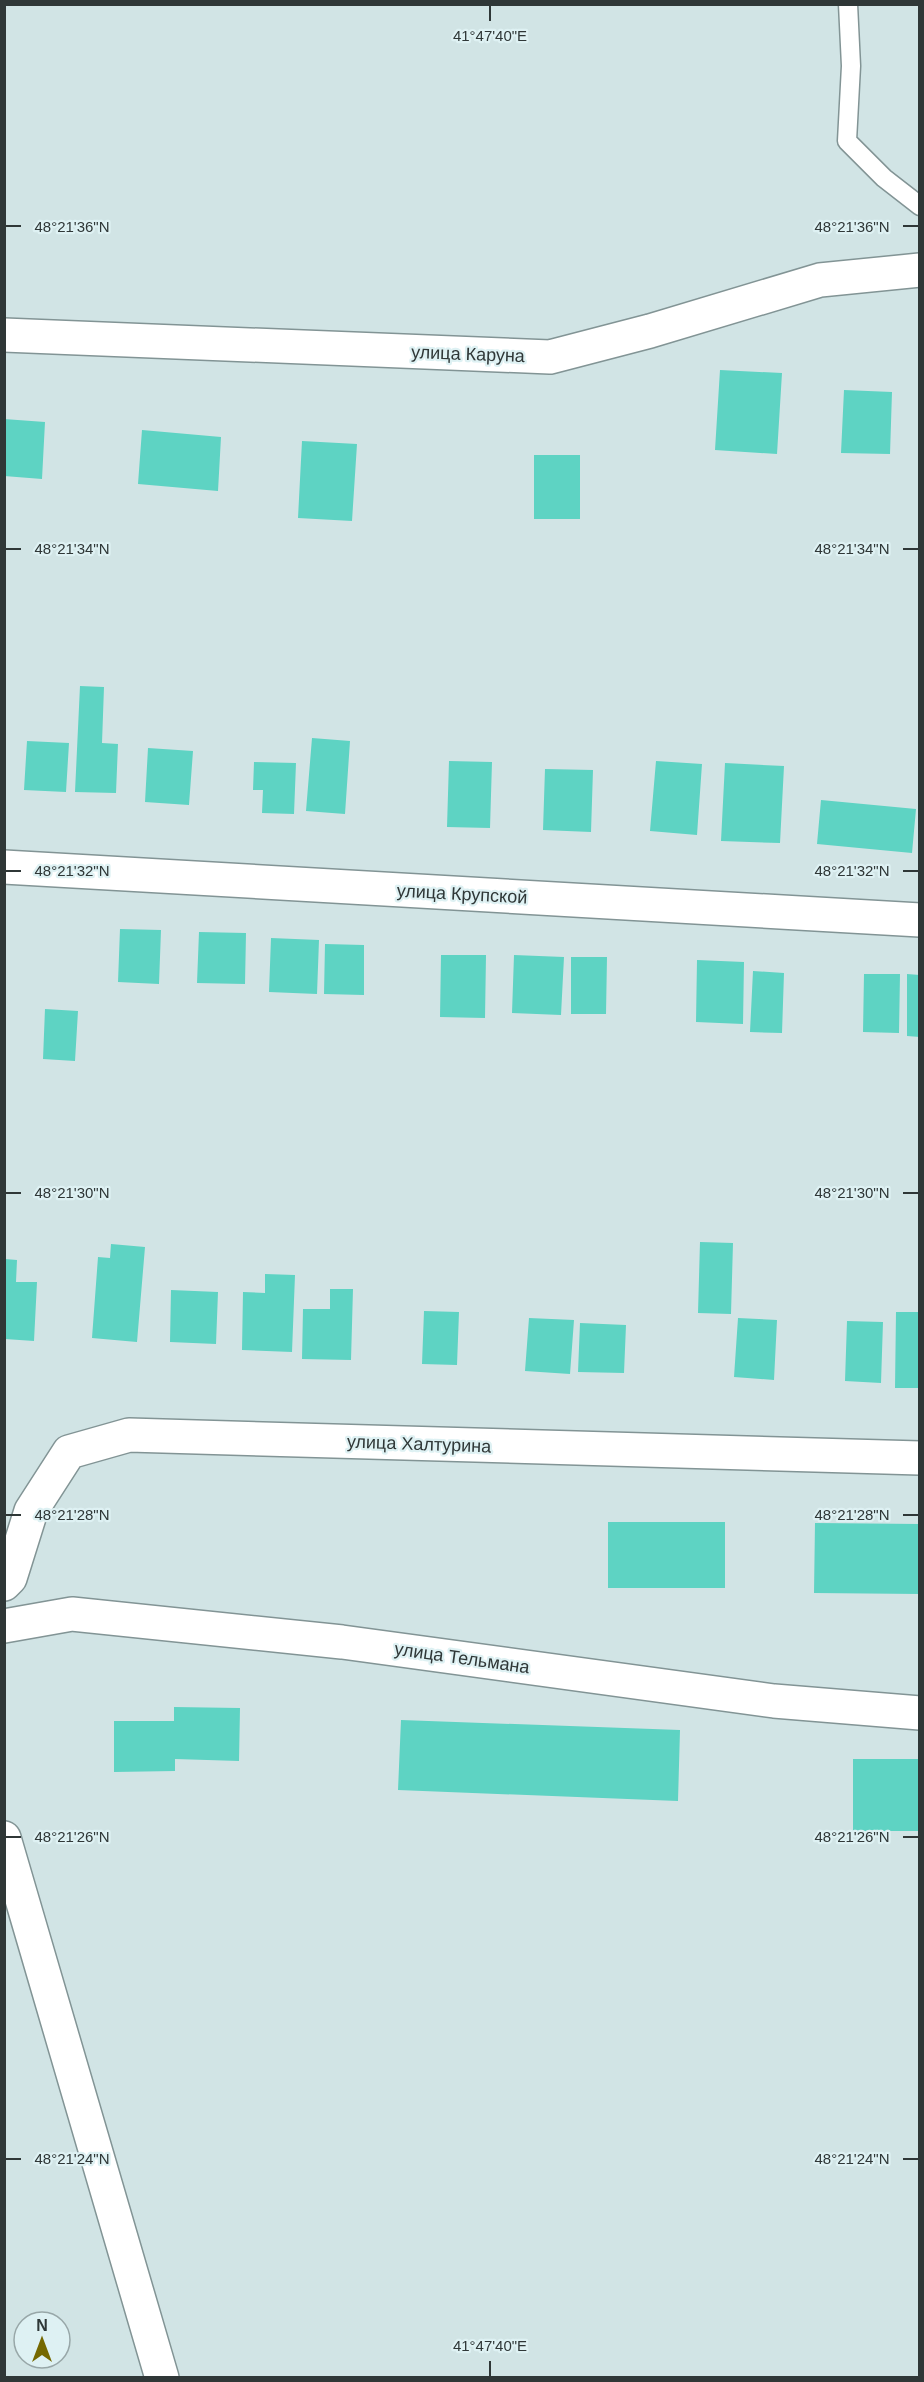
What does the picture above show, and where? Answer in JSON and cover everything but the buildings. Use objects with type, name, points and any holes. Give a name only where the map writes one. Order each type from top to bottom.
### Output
[{"type":"street","name":"улица Каруна","points":[[4,335],[550,357],[650,331],[820,280],[920,270]]},
{"type":"street","name":"улица Крупской","points":[[4,867],[920,920]]},
{"type":"street","name":"улица Халтурина","points":[[4,1584],[10,1578],[30,1511],[69,1452],[129,1435],[920,1458]]},
{"type":"street","name":"улица Тельмана","points":[[4,1626],[72,1614],[342,1642],[774,1701],[920,1713]]},
{"type":"street","points":[[4,1838],[162,2378]]},
{"type":"lane","points":[[848,4],[851,66],[847,141],[885,178],[920,206]]}]
